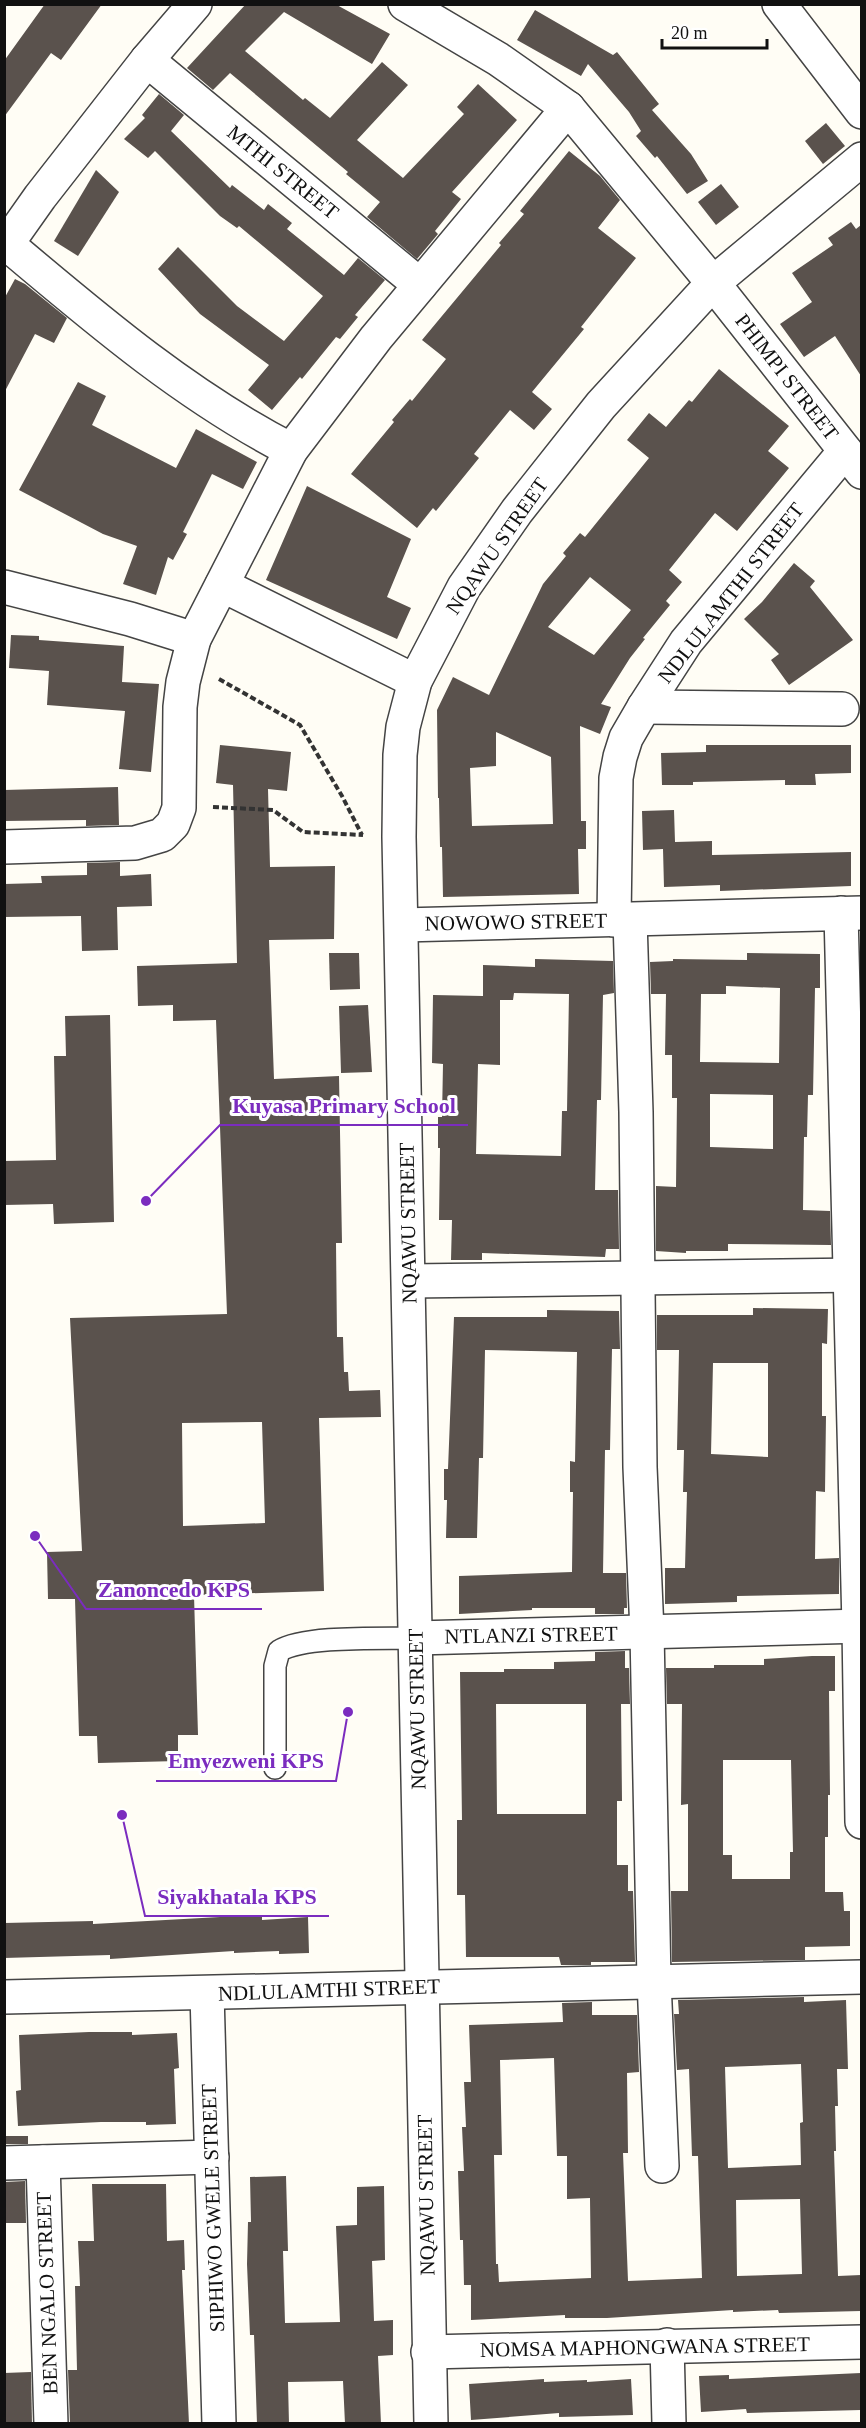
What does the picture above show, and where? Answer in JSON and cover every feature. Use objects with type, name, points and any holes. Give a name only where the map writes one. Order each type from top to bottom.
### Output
[{"type":"street","points":[[195,4],[147,60],[40,197],[6,246],[109,329],[174,377],[252,429],[291,450]]},
{"type":"street","points":[[405,4],[498,59],[568,108],[713,283]]},
{"type":"street","points":[[780,4],[861,112]]},
{"type":"street","name":"MTHI STREET","points":[[147,60],[420,285]]},
{"type":"street","points":[[4,847],[150,841],[162,835],[173,824],[179,808],[180,708],[191,650],[291,450],[324,404],[420,285],[568,108]]},
{"type":"street","name":"NQAWU STREET","points":[[430,2424],[410,1281],[399,837],[400,755],[403,727],[415,681],[464,587],[517,511],[601,405],[713,283],[861,159]]},
{"type":"street","name":"PHIMPI STREET","points":[[713,283],[853,461]]},
{"type":"street","name":"NDLULAMTHI STREET","points":[[622,920],[616,777],[626,738],[665,671],[686,642],[853,461]]},
{"type":"street","points":[[222,585],[415,681]]},
{"type":"street","points":[[4,587],[130,619],[191,650]]},
{"type":"street","points":[[644,707],[842,709]]},
{"type":"street","name":"NOWOWO STREET","points":[[402,925],[851,913],[845,1103],[856,1275],[854,1460],[860,1626]]},
{"type":"street","name":"NOWOWO STREET","points":[[622,920],[636,1112],[637,1278]]},
{"type":"street","points":[[410,1281],[856,1275]]},
{"type":"street","name":"NTLANZI STREET","points":[[637,1278],[654,1981]]},
{"type":"street","points":[[860,1626],[861,1822]]},
{"type":"street","name":"NTLANZI STREET","points":[[416,1638],[860,1626]]},
{"type":"street","name":"NDLULAMTHI STREET","points":[[4,1997],[861,1977]]},
{"type":"street","points":[[654,1981],[662,2166]]},
{"type":"street","name":"SIPHIWO GWELE STREET","points":[[207,1993],[219,2424]]},
{"type":"street","points":[[4,2163],[212,2157]]},
{"type":"street","name":"BEN NGALO STREET","points":[[43,2162],[51,2424]]},
{"type":"street","name":"NOMSA MAPHONGWANA STREET","points":[[428,2352],[861,2342]]},
{"type":"street","points":[[667,2345],[669,2424]]},
{"type":"lane","points":[[275,1768],[274,1666],[279,1650],[295,1644],[314,1641],[416,1638]]},
{"type":"path","points":[[191,650],[300,725],[362,835]]},
{"type":"path","points":[[179,808],[273,810],[303,832],[399,837]]},
{"type":"building","points":[[45,4],[102,4],[61,60],[51,53],[4,117],[4,61]]},
{"type":"building","points":[[246,4],[335,4],[390,34],[372,64],[284,12],[245,51],[303,100],[305,98],[330,118],[382,62],[408,85],[357,140],[403,178],[464,114],[457,107],[478,84],[517,120],[452,192],[461,199],[435,231],[438,234],[417,259],[367,217],[380,202],[346,174],[348,172],[230,73],[213,90],[187,68]]},
{"type":"building","points":[[535,10],[613,55],[617,52],[659,104],[652,110],[691,154],[708,181],[687,194],[657,156],[655,158],[636,136],[641,131],[629,112],[588,64],[581,76],[517,40]]},
{"type":"building","points":[[159,94],[184,115],[171,131],[230,188],[232,185],[264,210],[268,204],[292,223],[287,229],[344,275],[358,258],[385,280],[355,315],[358,317],[340,339],[336,337],[302,379],[300,377],[272,410],[248,390],[269,365],[200,314],[158,269],[178,247],[237,306],[284,341],[323,296],[239,226],[237,228],[220,216],[155,151],[148,158],[124,139],[145,118],[142,115]]},
{"type":"building","points":[[826,123],[845,146],[823,164],[805,141]]},
{"type":"building","points":[[569,151],[600,176],[620,200],[598,228],[636,258],[581,327],[584,329],[532,392],[552,409],[534,430],[510,410],[474,454],[479,458],[436,511],[433,508],[417,528],[351,474],[394,422],[392,420],[410,399],[412,401],[446,359],[422,340],[501,245],[499,243],[524,214],[520,211]]},
{"type":"building","points":[[96,170],[119,192],[78,256],[54,241]]},
{"type":"building","points":[[721,184],[739,207],[716,225],[698,202]]},
{"type":"building","points":[[851,222],[856,229],[861,225],[861,376],[835,336],[804,357],[780,324],[812,302],[792,273],[833,245],[828,238]]},
{"type":"building","points":[[15,279],[25,284],[67,318],[54,343],[35,334],[4,393],[4,299]]},
{"type":"building","points":[[719,369],[789,426],[768,451],[789,468],[737,531],[715,513],[669,570],[682,582],[666,601],[670,605],[643,638],[645,639],[601,704],[611,707],[600,734],[580,726],[581,821],[586,821],[586,849],[578,849],[579,894],[443,897],[438,798],[437,710],[453,677],[489,695],[543,584],[566,556],[563,553],[580,533],[585,537],[649,458],[627,440],[649,413],[666,427],[689,400],[692,402]],"holes":[[[590,577],[631,610],[594,655],[548,627]],[[496,732],[551,757],[553,824],[472,826],[470,768],[496,766]]]},
{"type":"building","points":[[78,382],[106,396],[92,425],[176,468],[196,429],[257,462],[243,489],[212,474],[183,532],[187,534],[173,560],[168,557],[156,595],[123,584],[137,546],[103,534],[19,490]]},
{"type":"building","points":[[307,486],[411,539],[387,597],[411,608],[397,639],[266,580]]},
{"type":"building","points":[[794,563],[815,581],[810,587],[853,640],[789,685],[771,660],[779,654],[744,619],[762,602]]},
{"type":"building","points":[[11,635],[39,636],[39,640],[124,646],[122,682],[159,684],[151,772],[119,769],[125,711],[47,705],[49,671],[9,668]]},
{"type":"building","points":[[220,745],[291,752],[287,791],[268,789],[270,867],[335,866],[334,939],[269,940],[274,1079],[339,1076],[342,1243],[336,1243],[337,1337],[343,1337],[344,1372],[348,1372],[349,1391],[380,1390],[381,1417],[319,1418],[324,1591],[194,1595],[198,1735],[178,1735],[178,1761],[98,1763],[97,1736],[79,1736],[75,1599],[48,1599],[47,1552],[82,1551],[70,1318],[227,1314],[216,1020],[173,1021],[173,1005],[138,1006],[137,966],[237,963],[233,785],[216,783]],"holes":[[[262,1422],[265,1523],[183,1526],[182,1423]]]},
{"type":"building","points":[[706,745],[851,745],[851,773],[815,774],[816,785],[785,785],[785,780],[662,785],[661,753],[706,752]]},
{"type":"building","points":[[118,787],[119,825],[86,826],[86,820],[4,821],[4,790]]},
{"type":"building","points":[[674,810],[675,842],[712,841],[712,855],[851,852],[851,886],[720,891],[720,885],[664,887],[663,849],[643,850],[642,811]]},
{"type":"building","points":[[120,862],[120,876],[151,874],[152,906],[117,907],[118,950],[82,951],[81,916],[4,917],[4,884],[42,883],[41,876],[87,875],[87,863]]},
{"type":"building","points":[[329,953],[359,953],[360,989],[330,990]]},
{"type":"building","points":[[747,953],[820,954],[820,988],[815,988],[813,1095],[808,1095],[807,1137],[804,1137],[803,1210],[830,1211],[831,1245],[728,1244],[728,1251],[686,1251],[686,1253],[656,1251],[656,1186],[676,1187],[677,1098],[672,1098],[672,1055],[665,1055],[666,994],[651,994],[650,962],[673,961],[673,959],[747,960]],"holes":[[[726,986],[780,988],[779,1063],[700,1062],[701,994],[726,994]],[[710,1094],[773,1095],[773,1149],[710,1147]]]},
{"type":"building","points":[[535,959],[613,961],[614,993],[603,995],[601,1100],[597,1100],[595,1190],[618,1190],[619,1249],[606,1249],[605,1257],[482,1253],[482,1260],[451,1260],[452,1220],[439,1220],[438,1117],[442,1117],[443,1064],[432,1063],[433,995],[483,996],[483,965],[535,967]],"holes":[[[514,993],[569,994],[567,1111],[562,1111],[561,1156],[476,1154],[478,1064],[500,1065],[500,1000],[513,1000]]]},
{"type":"building","points":[[368,1005],[372,1072],[341,1073],[339,1006]]},
{"type":"building","points":[[110,1015],[114,1222],[54,1224],[53,1204],[4,1205],[4,1161],[56,1160],[54,1056],[66,1056],[65,1016]]},
{"type":"building","points":[[753,1308],[828,1309],[827,1344],[822,1343],[822,1416],[826,1416],[825,1492],[816,1491],[815,1559],[839,1558],[839,1594],[737,1596],[737,1602],[665,1604],[665,1568],[685,1568],[687,1492],[683,1492],[684,1450],[677,1450],[679,1350],[657,1350],[657,1315],[753,1315]],"holes":[[[713,1363],[768,1363],[768,1457],[711,1454]]]},
{"type":"building","points":[[547,1310],[619,1311],[620,1349],[612,1349],[610,1450],[605,1450],[603,1573],[626,1573],[627,1608],[624,1608],[624,1614],[595,1614],[595,1608],[532,1608],[532,1610],[459,1614],[459,1576],[572,1572],[573,1492],[570,1492],[570,1461],[575,1462],[577,1352],[485,1350],[483,1458],[479,1458],[477,1538],[446,1538],[447,1500],[444,1500],[444,1469],[448,1469],[454,1317],[547,1317]]},
{"type":"building","points":[[625,1651],[625,1668],[629,1668],[630,1704],[621,1704],[622,1801],[617,1801],[617,1865],[628,1865],[628,1891],[633,1891],[635,1962],[561,1965],[559,1957],[466,1957],[465,1895],[457,1895],[457,1820],[462,1820],[460,1672],[554,1669],[554,1662],[595,1661],[595,1652]],"holes":[[[496,1704],[586,1704],[586,1814],[497,1814]]]},
{"type":"building","points":[[835,1656],[835,1691],[829,1691],[830,1795],[828,1795],[828,1837],[825,1837],[825,1892],[843,1892],[844,1911],[850,1911],[850,1946],[805,1947],[805,1960],[672,1962],[671,1891],[688,1891],[688,1804],[681,1805],[682,1704],[667,1704],[666,1668],[764,1665],[764,1659]],"holes":[[[723,1760],[791,1760],[793,1852],[790,1852],[790,1879],[732,1879],[732,1855],[723,1855]]]},
{"type":"building","points":[[262,1917],[262,1920],[308,1917],[309,1953],[279,1954],[279,1951],[234,1953],[234,1951],[110,1959],[110,1955],[4,1958],[4,1923],[93,1921],[93,1924]]},
{"type":"building","points":[[804,1997],[804,2002],[846,2000],[848,2069],[837,2069],[838,2106],[835,2106],[838,2276],[861,2275],[861,2311],[779,2313],[778,2310],[733,2312],[733,2310],[607,2318],[565,2318],[565,2315],[471,2320],[471,2285],[464,2285],[463,2240],[460,2240],[458,2171],[464,2171],[462,2127],[466,2127],[464,2082],[471,2082],[469,2025],[563,2022],[562,2003],[592,2002],[592,2015],[637,2015],[639,2072],[627,2073],[628,2153],[623,2153],[628,2281],[702,2278],[698,2156],[692,2156],[689,2069],[677,2070],[674,2014],[679,2014],[678,2000]],"holes":[[[554,2058],[557,2156],[567,2156],[567,2199],[590,2198],[591,2278],[499,2282],[498,2264],[496,2264],[494,2155],[502,2155],[500,2060]],[[801,2064],[803,2122],[800,2123],[801,2165],[728,2168],[725,2067]],[[800,2199],[802,2274],[737,2276],[736,2200]]]},
{"type":"building","points":[[132,2032],[132,2035],[177,2033],[179,2068],[174,2069],[176,2124],[101,2122],[18,2126],[16,2091],[21,2090],[19,2035]]},
{"type":"building","points":[[4,2136],[28,2136],[28,2144],[4,2144]]},
{"type":"building","points":[[286,2176],[288,2251],[283,2251],[285,2323],[340,2322],[336,2226],[357,2225],[357,2187],[384,2186],[385,2260],[372,2261],[374,2321],[393,2320],[393,2355],[378,2356],[381,2424],[345,2424],[343,2381],[288,2382],[289,2424],[257,2424],[254,2335],[250,2335],[247,2264],[248,2222],[251,2222],[250,2177]]},
{"type":"building","points":[[25,2181],[26,2223],[4,2223],[4,2182]]},
{"type":"building","points":[[92,2184],[166,2184],[167,2241],[184,2240],[185,2270],[182,2270],[189,2424],[70,2424],[68,2370],[77,2370],[75,2286],[80,2286],[78,2241],[94,2241]]},
{"type":"building","points":[[31,2372],[32,2424],[4,2424],[4,2373]]},
{"type":"building","points":[[861,2373],[861,2410],[747,2413],[746,2409],[701,2412],[699,2376],[729,2375],[729,2379]]},
{"type":"building","points":[[544,2379],[544,2382],[587,2380],[587,2382],[631,2379],[633,2415],[559,2417],[559,2413],[471,2420],[469,2384]]},
{"type":"place","name":"Kuyasa Primary School","points":[[146,1201]]},
{"type":"place","name":"Zanoncedo KPS","points":[[35,1536]]},
{"type":"place","name":"Emyezweni KPS","points":[[348,1712]]},
{"type":"place","name":"Siyakhatala KPS","points":[[122,1815]]}]
